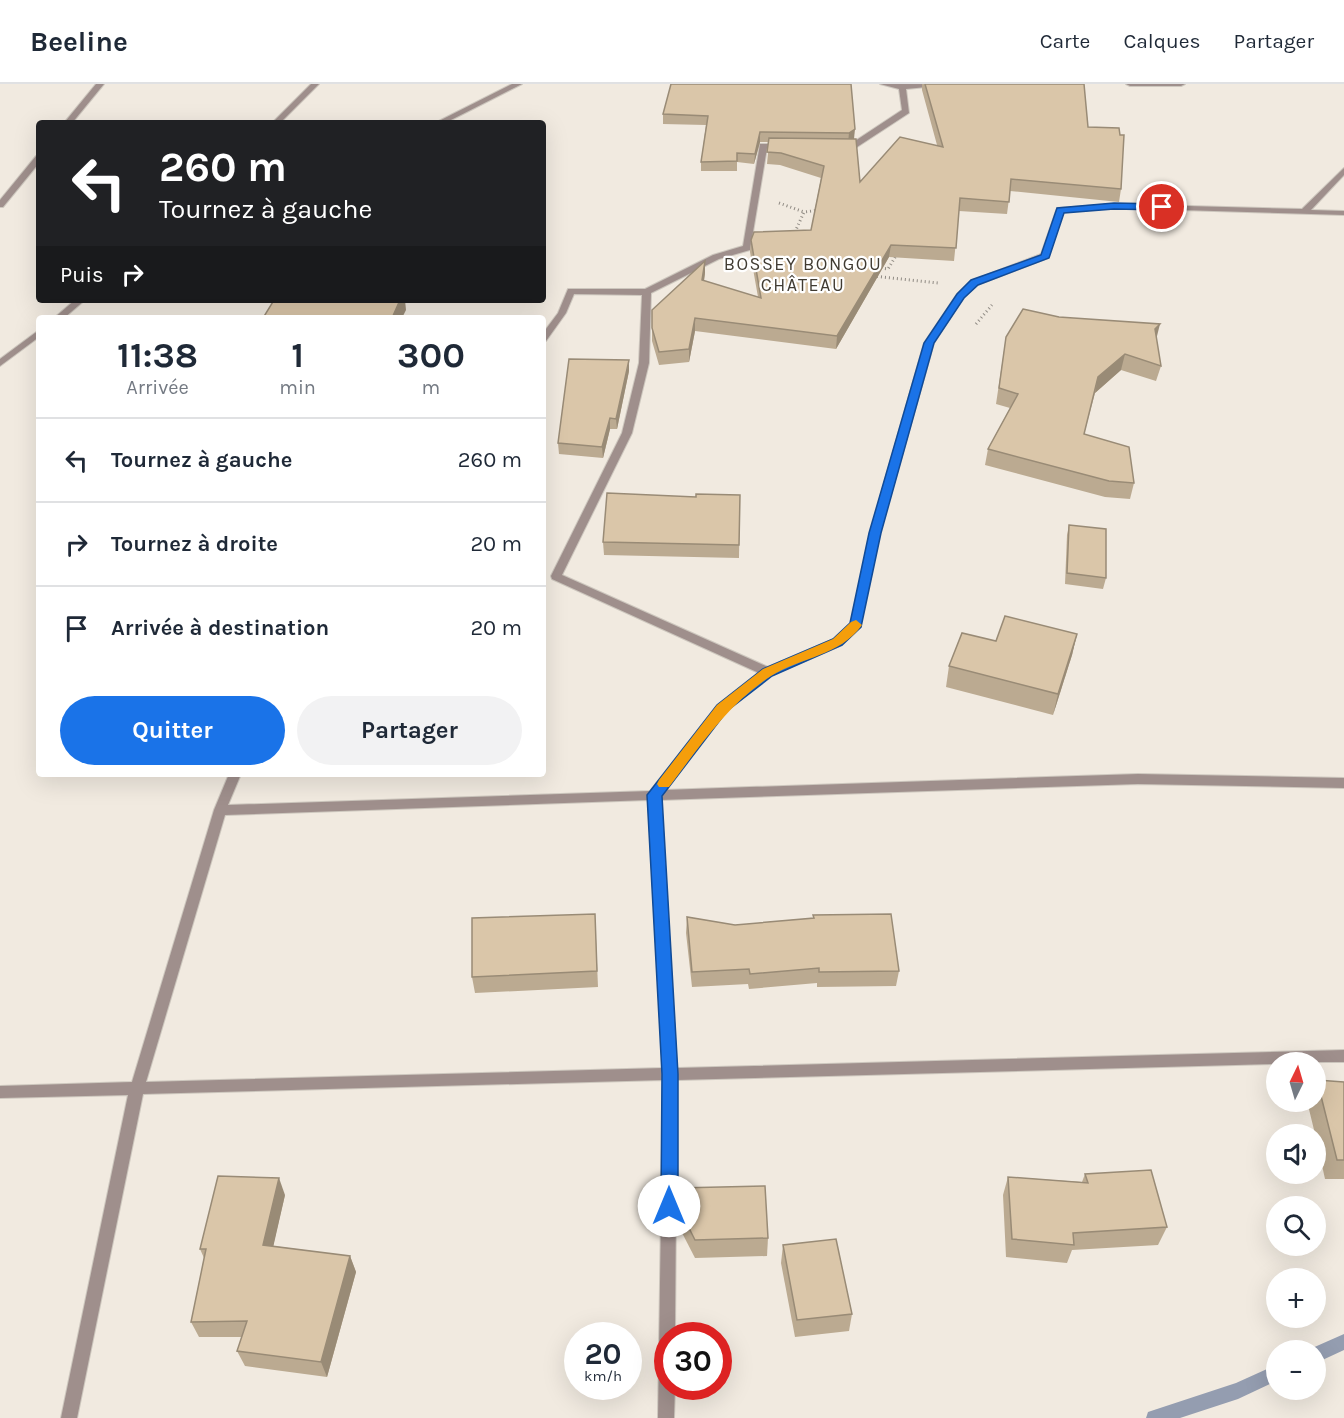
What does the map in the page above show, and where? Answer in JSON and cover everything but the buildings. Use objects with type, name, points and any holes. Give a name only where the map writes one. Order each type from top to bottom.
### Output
[{"type":"street","points":[[70,120],[100,84]]},
{"type":"street","points":[[279,120],[315,84]]},
{"type":"street","points":[[445,120],[518,84]]},
{"type":"street","points":[[884,84],[902,87],[937,84]]},
{"type":"street","points":[[1130,84],[1181,84]]},
{"type":"street","points":[[830,146],[851,147],[906,111],[902,87]]},
{"type":"street","points":[[546,335],[562,313],[571,291],[647,292],[716,257],[747,248],[763,146],[798,146]]},
{"type":"street","points":[[0,205],[36,162]]},
{"type":"street","points":[[1305,211],[1344,170]]},
{"type":"street","points":[[666,1418],[670,1074],[654,795],[722,708],[768,672],[838,642],[856,624],[875,533],[929,343],[960,296],[974,283],[1045,256],[1060,210],[1114,206],[1344,213]]},
{"type":"street","points":[[647,292],[644,363],[627,433],[556,576],[768,672]]},
{"type":"street","points":[[62,315],[77,303]]},
{"type":"street","points":[[0,363],[36,335]]},
{"type":"street","points":[[69,1418],[137,1088],[220,810],[234,777]]},
{"type":"street","points":[[220,810],[1138,779],[1344,783]]},
{"type":"street","points":[[0,1092],[1344,1056]]},
{"type":"path","points":[[749,242],[795,232],[804,212],[826,209]]},
{"type":"path","points":[[878,268],[888,269],[899,252]]},
{"type":"path","points":[[863,274],[922,283],[974,283]]},
{"type":"waterway","points":[[1326,1350],[1344,1342]]},
{"type":"waterway","points":[[1154,1418],[1238,1391],[1266,1378]]},
{"type":"slow traffic","points":[[664,784],[722,708],[768,672],[838,642],[856,625]]},
{"type":"district","name":"BOSSEY BONGOU CHÂTEAU","points":[[803,274]]},
{"type":"route","points":[[669,1206],[670,1074],[654,795],[722,708],[768,672],[838,642],[856,624],[875,533],[929,343],[960,296],[974,283],[1045,256],[1060,210],[1114,206],[1162,207]]}]
